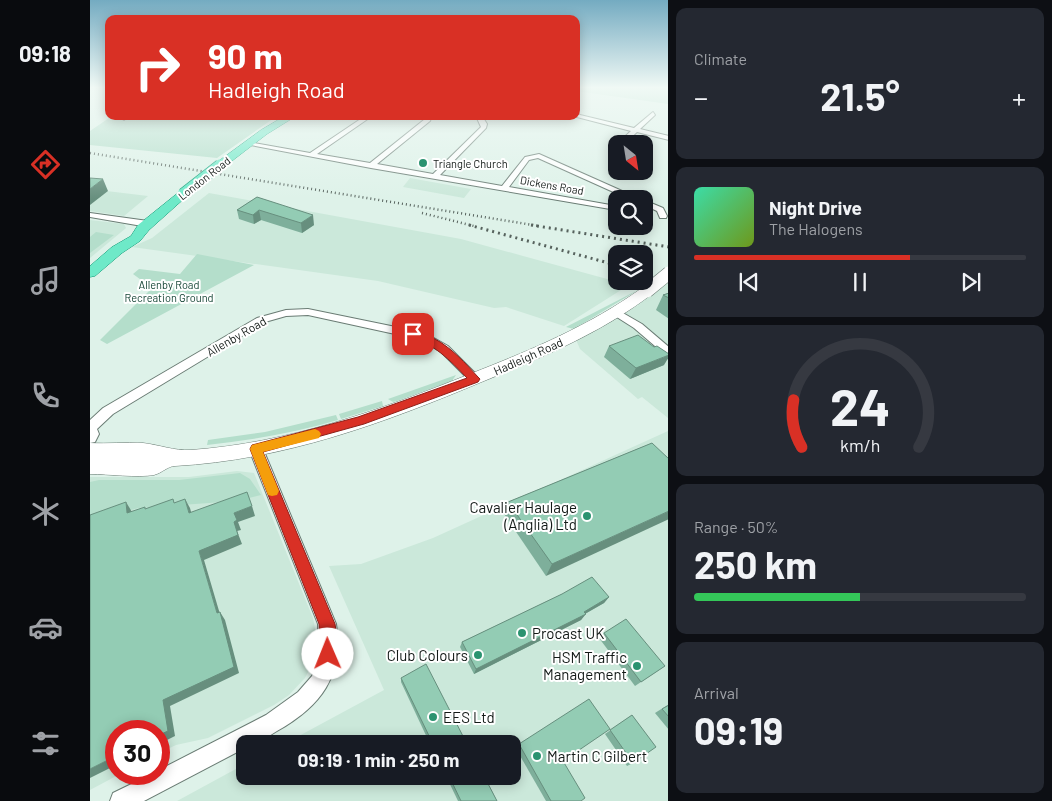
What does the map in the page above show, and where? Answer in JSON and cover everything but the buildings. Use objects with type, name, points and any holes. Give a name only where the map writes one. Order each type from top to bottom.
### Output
[{"type":"main road","name":"London Road","points":[[90,273],[118,249],[127,246],[138,237],[146,226],[183,194],[248,144],[279,124]]},
{"type":"street","points":[[311,155],[357,124]]},
{"type":"street","points":[[371,166],[423,124]]},
{"type":"street","points":[[436,176],[484,127],[484,124]]},
{"type":"street","points":[[608,124],[668,138]]},
{"type":"street","points":[[630,135],[641,124]]},
{"type":"street","name":"Dickens Road","points":[[248,144],[608,207]]},
{"type":"street","points":[[504,188],[526,159],[539,156],[616,190]]},
{"type":"street","points":[[653,206],[662,211],[666,217]]},
{"type":"street","points":[[90,215],[146,226]]},
{"type":"street","points":[[653,215],[666,217]]},
{"type":"street","name":"Hadleigh Road","points":[[90,451],[151,452],[170,458],[210,456],[256,449],[360,421],[533,355],[616,312],[647,291],[668,273]]},
{"type":"street","points":[[616,312],[638,326],[668,354]]},
{"type":"street","name":"Allenby Road","points":[[90,438],[92,434],[90,428],[108,411],[250,326],[269,317],[286,313],[316,313],[421,336],[434,341],[447,351],[474,379]]},
{"type":"street","points":[[121,801],[294,709],[315,688],[323,675],[329,644],[327,624],[256,449]]},
{"type":"street","name":"Hadleigh Road","points":[[90,466],[153,467],[170,458]]},
{"type":"shaded area","points":[[410,178],[471,189],[464,198],[403,187]]},
{"type":"shaded area","points":[[90,189],[148,196],[124,216],[90,211]]},
{"type":"shaded area","points":[[209,193],[461,239],[608,279],[608,290],[621,290],[564,326],[506,307],[494,308],[378,281],[132,247],[152,238]]},
{"type":"shaded area","points":[[90,220],[124,224],[126,228],[90,258]]},
{"type":"shaded area","points":[[668,280],[668,418],[642,397],[638,399],[580,349],[574,335]]},
{"type":"shaded area","points":[[668,431],[668,801],[177,801],[236,769],[236,785],[521,785],[521,735],[301,735],[384,690],[329,566],[361,564],[433,538]]},
{"type":"shaded area","points":[[237,471],[254,473],[313,618],[317,639],[311,666],[305,678],[289,695],[274,705],[208,738],[170,748],[170,720],[105,720],[105,782],[90,790],[90,477],[189,477]]},
{"type":"green space","points":[[100,124],[265,124],[217,158],[90,145],[90,131]]},
{"type":"green space","points":[[96,232],[114,235],[90,253],[90,237]]},
{"type":"green space","name":"Allenby Road Recreation Ground","points":[[197,254],[254,265],[107,344],[100,340],[152,288],[133,274],[139,269],[180,274]]},
{"type":"green space","points":[[638,290],[574,329],[566,327]]},
{"type":"green space","points":[[456,375],[452,381],[397,401],[393,402],[388,399]]},
{"type":"green space","points":[[382,401],[383,406],[341,419],[339,414]]},
{"type":"green space","points":[[336,415],[338,420],[306,429],[207,445],[208,440],[265,432]]},
{"type":"green space","points":[[240,473],[250,479],[261,495],[237,501],[139,508],[90,520],[90,482],[99,480],[179,480]]},
{"type":"railway","points":[[90,153],[539,226]]},
{"type":"railway","points":[[422,213],[474,226]]},
{"type":"railway","points":[[469,225],[608,263]]},
{"type":"railway","points":[[531,225],[668,247]]},
{"type":"railway","points":[[653,277],[668,282]]},
{"type":"slow traffic","points":[[272,491],[256,449],[315,434]]},
{"type":"place","name":"Triangle Church","points":[[423,163]]},
{"type":"place","name":"Cavalier Haulage (Anglia) Ltd","points":[[587,516]]},
{"type":"place","name":"Procast UK","points":[[522,633]]},
{"type":"place","name":"Club Colours","points":[[478,655]]},
{"type":"place","name":"HSM Traffic Management","points":[[637,666]]},
{"type":"place","name":"EES Ltd","points":[[433,717]]},
{"type":"place","name":"Martin C Gilbert","points":[[537,756]]},
{"type":"route","points":[[328,654],[329,635],[327,624],[256,449],[376,416],[428,398],[474,379],[440,345],[413,334]]}]
